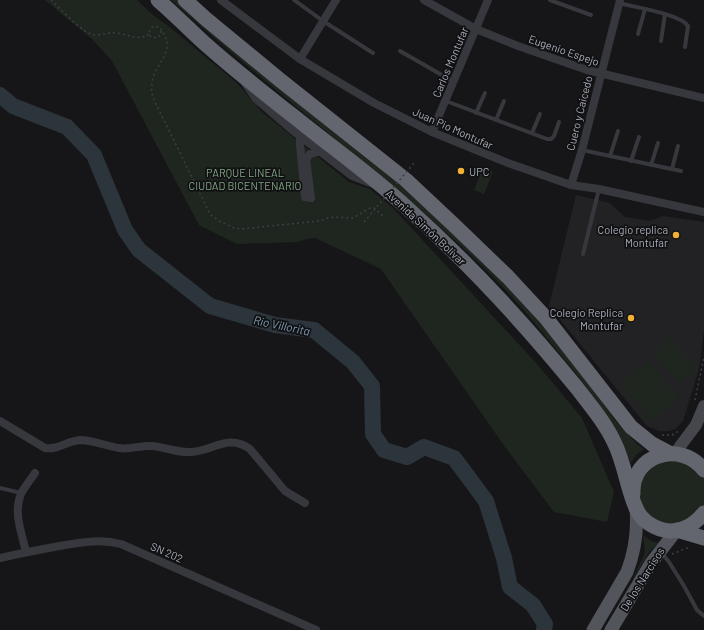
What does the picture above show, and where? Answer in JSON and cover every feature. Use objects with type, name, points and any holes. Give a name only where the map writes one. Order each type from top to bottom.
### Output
[{"type":"highway","name":"Avenida Simón Bolívar","points":[[158,0],[202,41],[239,72],[411,211],[489,285],[521,320],[578,389],[605,425],[623,461],[635,506],[643,519],[652,526],[663,530],[676,530],[704,538]]},
{"type":"highway","name":"Avenida Simón Bolívar","points":[[185,0],[268,70],[406,180],[456,226],[508,277],[546,318],[630,426],[652,444],[672,453],[689,457],[704,470]]},
{"type":"highway","points":[[635,506],[632,491],[634,480],[640,470],[648,461],[658,456],[672,453]]},
{"type":"highway","points":[[676,530],[692,525],[704,513]]},
{"type":"main road","name":"De los Narcisos","points":[[593,630],[627,572],[634,552],[636,537],[635,506]]},
{"type":"main road","name":"De los Narcisos","points":[[611,630],[659,550],[676,530]]},
{"type":"street","name":"Juan Pio Montufar","points":[[221,0],[300,59],[374,103],[432,132],[508,163],[571,185],[704,212]]},
{"type":"street","points":[[300,59],[336,0]]},
{"type":"street","name":"Eugenio Espejo","points":[[424,0],[476,29],[518,46],[601,74],[704,98]]},
{"type":"street","name":"Carlos Montufar","points":[[432,132],[488,0]]},
{"type":"street","name":"Cuero y Caicedo","points":[[571,185],[582,150],[619,2]]},
{"type":"street","points":[[239,72],[250,92],[256,99],[300,135],[352,176],[386,190]]},
{"type":"street","points":[[300,135],[305,197],[311,198],[306,159],[310,154],[321,151]]},
{"type":"street","points":[[672,453],[696,425],[699,404]]},
{"type":"street","points":[[0,421],[45,448],[51,449],[81,440],[121,449],[153,446],[182,452],[193,452],[228,442],[242,444],[250,448],[285,490],[305,503]]},
{"type":"street","points":[[26,552],[18,517],[18,507],[21,493],[35,473]]},
{"type":"street","name":"SN 202","points":[[0,558],[91,541],[113,542],[121,544],[316,630]]},
{"type":"lane","points":[[294,0],[323,21],[373,53]]},
{"type":"lane","points":[[550,0],[591,16]]},
{"type":"lane","points":[[619,2],[665,14],[686,22],[688,30],[685,47]]},
{"type":"lane","points":[[638,34],[644,9]]},
{"type":"lane","points":[[661,41],[665,14]]},
{"type":"lane","points":[[400,51],[454,82]]},
{"type":"lane","points":[[476,113],[484,94]]},
{"type":"lane","points":[[446,101],[547,139],[554,136],[559,122]]},
{"type":"lane","points":[[496,120],[504,101]]},
{"type":"lane","points":[[532,133],[540,114]]},
{"type":"lane","points":[[610,156],[618,131]]},
{"type":"lane","points":[[631,161],[639,137]]},
{"type":"lane","points":[[651,165],[658,143]]},
{"type":"lane","points":[[672,169],[678,146]]},
{"type":"lane","points":[[582,150],[681,171]]},
{"type":"lane","points":[[583,254],[599,190]]},
{"type":"lane","points":[[0,488],[21,493]]},
{"type":"lane","points":[[659,550],[669,562],[697,610],[704,616]]},
{"type":"path","points":[[50,0],[74,22],[93,35],[117,32],[140,38],[150,34]]},
{"type":"path","points":[[150,34],[150,29],[154,26],[159,27],[167,41],[167,50],[156,71],[152,83],[154,100],[210,214],[213,217],[234,228],[245,230],[319,221],[335,217],[353,218],[370,208],[374,208],[384,218]]},
{"type":"path","points":[[150,34],[151,37],[157,38],[161,34],[161,31]]},
{"type":"path","points":[[364,222],[415,162]]},
{"type":"path","points":[[699,404],[704,357]]},
{"type":"path","points":[[661,436],[672,435],[682,428]]},
{"type":"shaded area","name":"Colegio Replica Montufar","points":[[576,195],[610,203],[625,217],[650,221],[663,216],[704,222],[704,330],[699,369],[683,421],[675,429],[669,431],[659,431],[647,426],[549,306]]},
{"type":"green space","name":"PARQUE LINEAL CIUDAD BICENTENARIO","points":[[45,0],[137,0],[153,15],[237,83],[262,112],[349,182],[370,189],[393,208],[537,364],[582,418],[614,492],[607,522],[554,512],[505,447],[381,269],[315,238],[297,242],[237,244],[199,225],[112,61],[93,40]]},
{"type":"green space","points":[[171,0],[177,0],[206,26],[387,173],[416,198],[516,295],[577,366],[614,419],[638,445],[644,449],[636,455],[631,463],[614,430],[585,385],[532,320],[494,278],[457,242],[418,208],[264,80]]},
{"type":"green space","points":[[483,167],[493,172],[484,194],[474,190]]},
{"type":"green space","points":[[671,338],[696,369],[678,384],[653,352]]},
{"type":"green space","points":[[649,361],[679,399],[651,421],[621,383]]},
{"type":"green space","points":[[677,458],[704,477],[704,509],[695,521],[662,527],[638,503],[639,481],[654,463]]},
{"type":"green space","points":[[643,536],[659,543],[649,552],[631,583],[644,555],[645,550]]},
{"type":"waterway","name":"Río Villorita","points":[[0,95],[13,106],[67,127],[94,155],[125,230],[139,250],[210,306],[275,325],[314,330],[353,362],[372,386],[373,434],[384,450],[407,457],[424,447],[454,458],[486,501],[504,558],[510,587],[533,605],[545,624],[544,630]]},
{"type":"place","name":"UPC","points":[[461,171]]},
{"type":"place","name":"Colegio replica Montufar","points":[[676,235]]},
{"type":"place","name":"Colegio Replica Montufar","points":[[631,318]]}]
